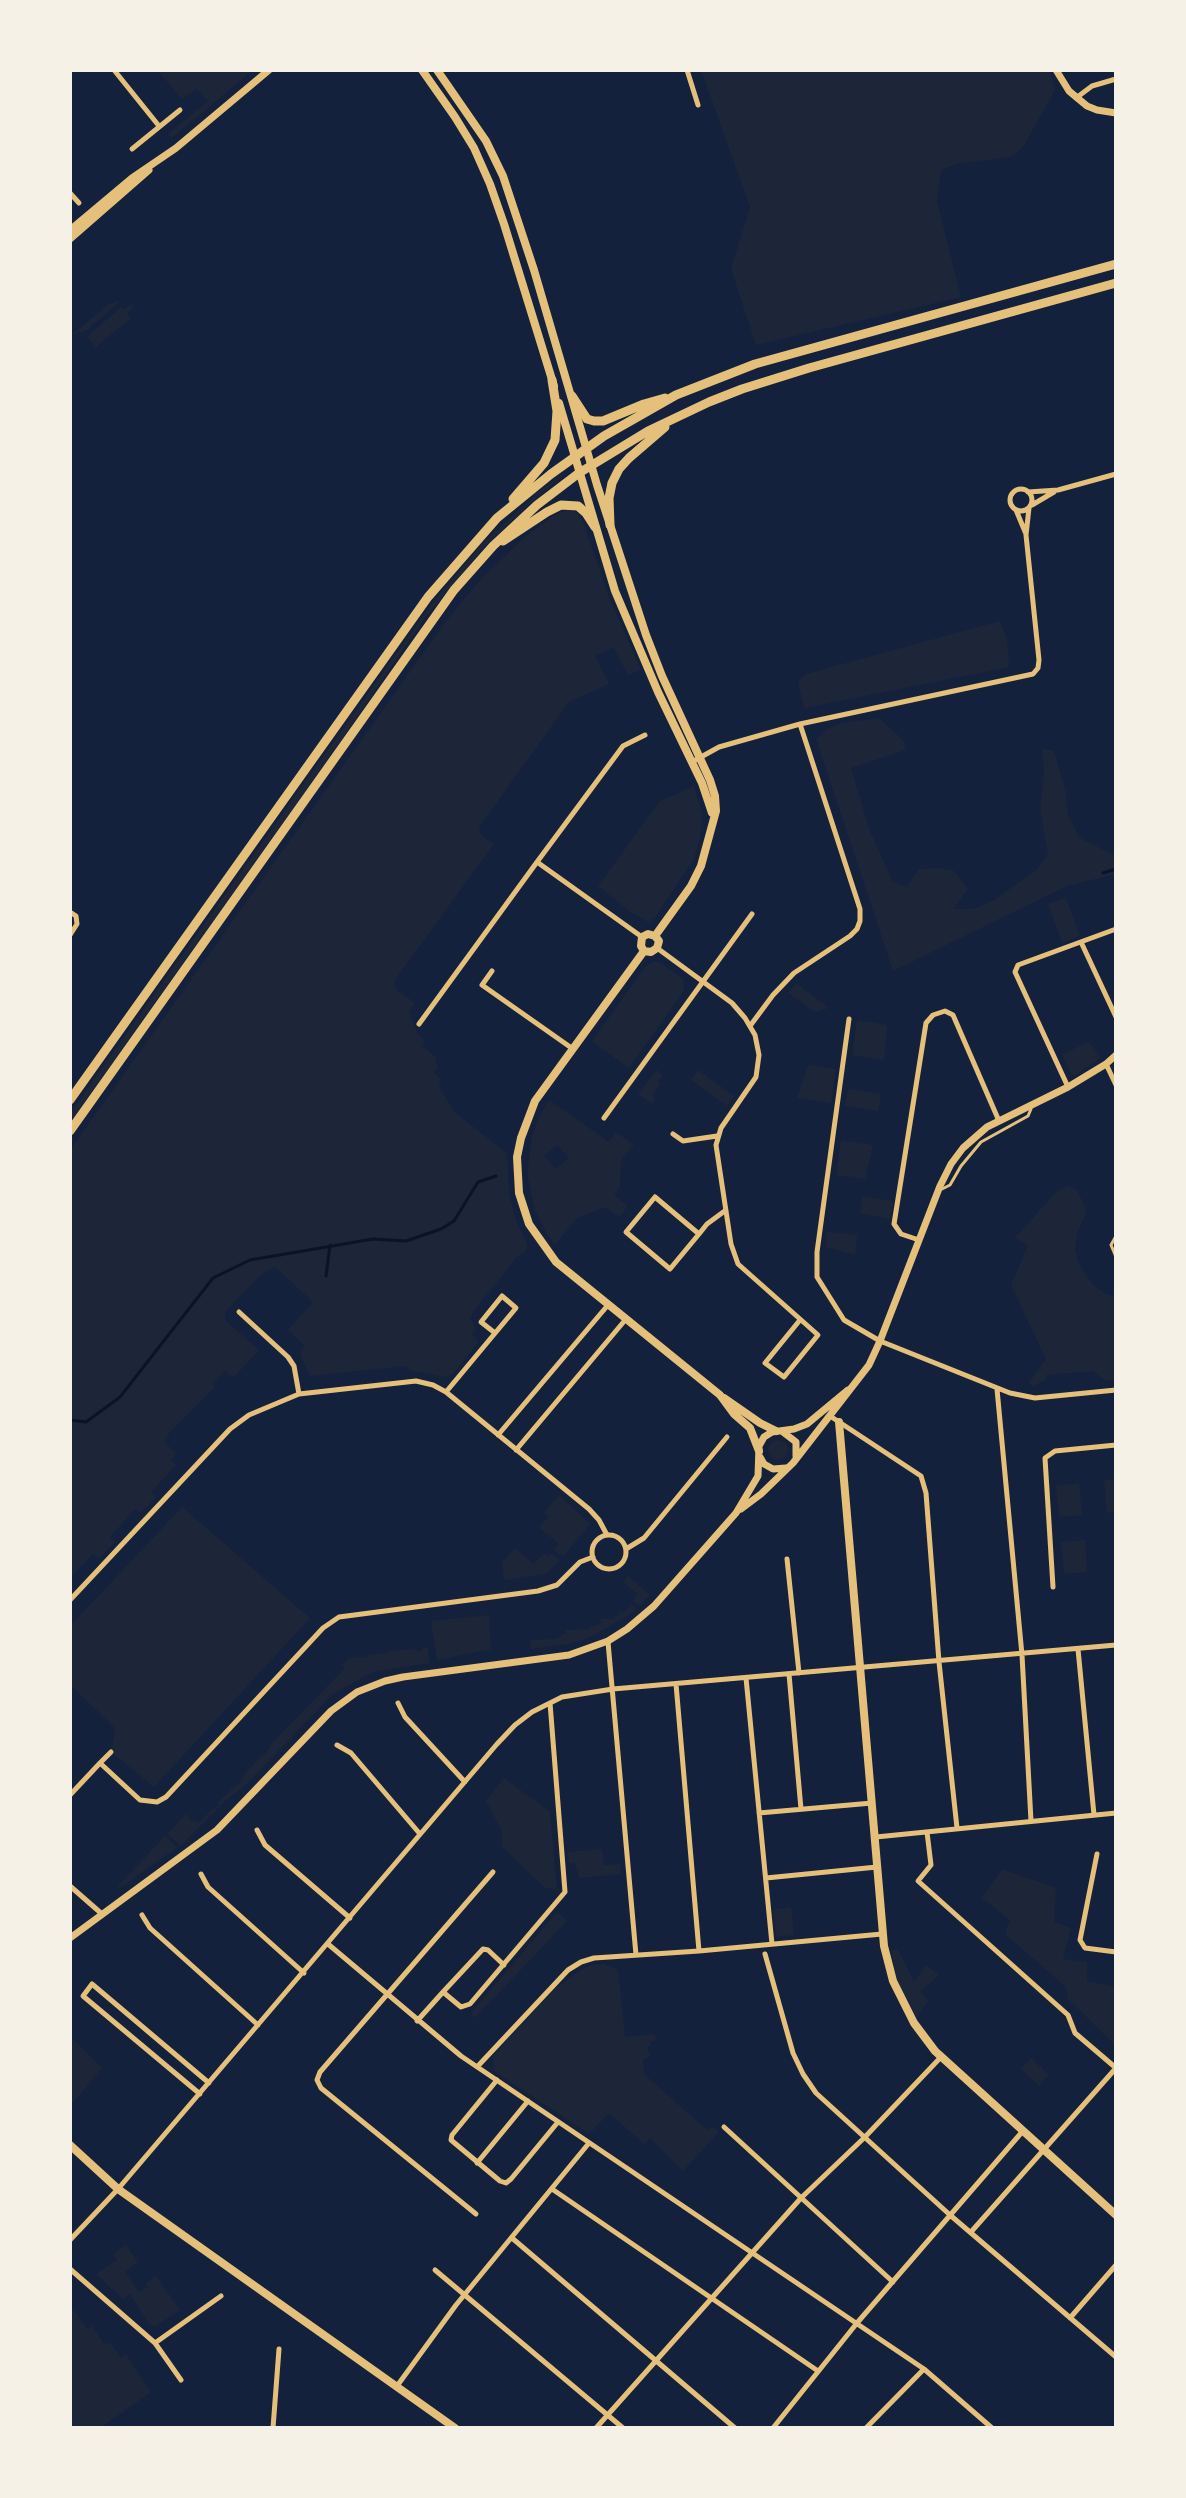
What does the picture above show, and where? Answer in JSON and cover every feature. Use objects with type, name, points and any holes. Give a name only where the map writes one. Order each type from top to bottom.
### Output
[{"type":"highway","points":[[572,396],[587,419],[603,421],[755,364],[1116,264]]},
{"type":"highway","points":[[70,1131],[454,590],[493,546],[537,505],[579,473],[648,431],[742,389],[1116,283]]},
{"type":"highway","points":[[70,1100],[428,597],[549,454],[557,424],[552,380]]},
{"type":"highway","points":[[497,518],[604,436],[676,395]]},
{"type":"highway","points":[[610,525],[609,498],[619,469],[681,415]]},
{"type":"highway","points":[[493,546],[561,505],[578,506],[595,527]]},
{"type":"main road","points":[[422,70],[462,128],[490,184],[607,568],[629,625],[696,760],[710,780],[715,796],[716,811],[709,843],[691,886],[655,936]]},
{"type":"main road","points":[[437,70],[486,141],[503,176],[646,635],[696,760]]},
{"type":"main road","points":[[648,934],[655,936],[659,941],[657,948],[651,952],[644,951],[642,937],[648,934]]},
{"type":"main road","points":[[644,951],[535,1101],[527,1118],[517,1157],[519,1193],[529,1224],[550,1254],[720,1395],[760,1423],[779,1431]]},
{"type":"main road","points":[[720,1395],[734,1414],[750,1428],[759,1453]]},
{"type":"main road","points":[[839,1422],[889,1967],[901,1999],[928,2043],[1116,2215]]},
{"type":"main road","points":[[70,2146],[118,2189],[455,2428]]},
{"type":"street","points":[[114,70],[159,126]]},
{"type":"street","points":[[70,230],[269,70]]},
{"type":"street","points":[[687,70],[698,105]]},
{"type":"street","points":[[1056,70],[1076,98],[1097,110],[1116,113]]},
{"type":"street","points":[[1076,98],[1092,86],[1116,79]]},
{"type":"street","points":[[132,149],[180,110]]},
{"type":"street","points":[[70,239],[136,184],[159,160]]},
{"type":"street","points":[[70,193],[79,203]]},
{"type":"street","points":[[1026,535],[1011,504],[1012,494],[1018,490],[1058,490],[1116,474]]},
{"type":"street","points":[[1016,510],[1023,512],[1058,490]]},
{"type":"street","points":[[696,760],[719,747],[800,724],[1033,674],[1038,668],[1039,657],[1026,535],[1032,497],[1028,492]]},
{"type":"street","points":[[750,1026],[794,973],[850,936],[860,921],[860,909],[800,724]]},
{"type":"street","points":[[419,1024],[623,746],[645,735]]},
{"type":"street","points":[[537,862],[642,937]]},
{"type":"street","points":[[70,912],[76,916],[77,924],[70,935]]},
{"type":"street","points":[[604,1118],[752,914]]},
{"type":"street","points":[[1068,1087],[1015,972],[1018,965],[1116,929]]},
{"type":"street","points":[[1081,942],[1116,1017]]},
{"type":"street","points":[[657,948],[732,1003],[755,1035],[759,1055],[756,1077],[717,1136],[716,1145],[738,1264],[818,1335],[784,1377],[765,1363],[800,1320]]},
{"type":"street","points":[[492,971],[482,985],[573,1049]]},
{"type":"street","points":[[919,1240],[901,1234],[894,1224],[926,1023],[933,1015],[945,1011],[953,1015],[999,1121]]},
{"type":"street","points":[[849,1019],[817,1252],[817,1277],[844,1320],[880,1341],[997,1389],[1035,1398],[1116,1390]]},
{"type":"street","points":[[736,1513],[789,1466],[869,1365],[939,1190],[951,1164],[963,1148],[976,1135],[999,1121],[1068,1087],[1116,1055]]},
{"type":"street","points":[[1106,1064],[1116,1085]]},
{"type":"street","points":[[673,1134],[683,1141],[717,1136]]},
{"type":"street","points":[[699,1234],[655,1197],[626,1232],[670,1269],[699,1234],[707,1224],[726,1210]]},
{"type":"street","points":[[446,1392],[516,1308],[502,1296],[481,1322],[495,1333]]},
{"type":"street","points":[[498,1435],[608,1305]]},
{"type":"street","points":[[239,1312],[288,1357],[294,1366],[299,1394]]},
{"type":"street","points":[[516,1450],[626,1319]]},
{"type":"street","points":[[70,1600],[230,1429],[258,1410],[299,1394],[416,1381],[446,1392],[593,1513],[607,1535]]},
{"type":"street","points":[[997,1389],[1022,1655],[1031,1821]]},
{"type":"street","points":[[70,1938],[217,1830],[331,1711],[357,1692],[395,1678],[552,1658],[587,1650],[627,1629],[654,1606],[736,1513],[758,1476],[759,1453],[764,1437],[807,1424],[848,1390]]},
{"type":"street","points":[[830,1416],[921,1476],[926,1493],[939,1662],[957,1828]]},
{"type":"street","points":[[779,1431],[790,1435],[796,1442],[796,1458]]},
{"type":"street","points":[[626,1549],[644,1538],[727,1437]]},
{"type":"street","points":[[1053,1587],[1045,1458],[1055,1451],[1116,1445]]},
{"type":"street","points":[[759,1453],[764,1464],[773,1469],[789,1466]]},
{"type":"street","points":[[607,1535],[620,1538],[626,1549],[622,1563],[609,1569],[602,1568],[593,1557],[595,1542],[607,1535]]},
{"type":"street","points":[[100,1763],[140,1800],[157,1802],[174,1790],[331,1621],[353,1613],[538,1591],[557,1585],[580,1562],[593,1557]]},
{"type":"street","points":[[787,1559],[799,1673]]},
{"type":"street","points":[[608,1641],[636,1955]]},
{"type":"street","points":[[70,2240],[200,2094],[465,1782],[515,1725],[532,1712],[562,1697],[613,1689],[1116,1645]]},
{"type":"street","points":[[1078,1649],[1094,1815]]},
{"type":"street","points":[[789,1674],[801,1809]]},
{"type":"street","points":[[746,1678],[772,1944]]},
{"type":"street","points":[[676,1684],[699,1951]]},
{"type":"street","points":[[398,1703],[405,1717],[465,1782]]},
{"type":"street","points":[[443,1992],[461,2007],[467,2007],[565,1892],[550,1703]]},
{"type":"street","points":[[337,1745],[351,1753],[420,1834]]},
{"type":"street","points":[[70,1795],[111,1752]]},
{"type":"street","points":[[759,1813],[872,1803]]},
{"type":"street","points":[[876,1837],[1116,1813]]},
{"type":"street","points":[[257,1830],[265,1845],[350,1918]]},
{"type":"street","points":[[927,1832],[931,1865],[918,1881],[1068,2015],[1075,2033],[1116,2068],[971,2232]]},
{"type":"street","points":[[1097,1854],[1079,1936],[1085,1948],[1116,1952]]},
{"type":"street","points":[[766,1878],[878,1866]]},
{"type":"street","points":[[476,2214],[319,2086],[317,2080],[320,2072],[493,1872]]},
{"type":"street","points":[[201,1874],[208,1887],[304,1973]]},
{"type":"street","points":[[70,1886],[103,1915]]},
{"type":"street","points":[[142,1915],[150,1928],[258,2025]]},
{"type":"street","points":[[477,2067],[574,1966],[594,1958],[884,1934]]},
{"type":"street","points":[[328,1944],[417,2021],[477,2067],[924,2369],[992,2428]]},
{"type":"street","points":[[417,2021],[483,1949],[504,1966]]},
{"type":"street","points":[[765,1954],[789,2042],[803,2074],[824,2102],[1116,2357]]},
{"type":"street","points":[[200,2094],[83,1996],[92,1984],[209,2083]]},
{"type":"street","points":[[596,2428],[801,2198],[864,2138],[941,2056]]},
{"type":"street","points":[[497,2080],[452,2137],[455,2145],[500,2181],[508,2181],[558,2122]]},
{"type":"street","points":[[477,2163],[528,2101]]},
{"type":"street","points":[[724,2127],[893,2282]]},
{"type":"street","points":[[773,2428],[857,2323],[1022,2132]]},
{"type":"street","points":[[396,2386],[589,2142]]},
{"type":"street","points":[[552,2189],[818,2371]]},
{"type":"street","points":[[512,2238],[735,2428]]},
{"type":"street","points":[[1070,2318],[1116,2265]]},
{"type":"street","points":[[70,2269],[155,2343],[181,2380]]},
{"type":"street","points":[[435,2270],[623,2428]]},
{"type":"street","points":[[155,2343],[221,2296]]},
{"type":"street","points":[[273,2428],[279,2349]]},
{"type":"street","points":[[866,2428],[924,2369]]},
{"type":"lane","points":[[939,1190],[950,1185],[981,1142],[1028,1116],[1032,1105]]},
{"type":"lane","points":[[1116,1236],[1111,1245],[1116,1257]]},
{"type":"shaded area","points":[[157,70],[253,70],[172,138],[168,134],[208,101],[197,89],[182,99]]},
{"type":"shaded area","points":[[701,70],[1049,70],[1055,90],[1023,147],[1011,157],[957,164],[941,170],[937,201],[961,297],[756,345],[731,269],[750,207]]},
{"type":"shaded area","points":[[122,300],[87,330],[75,335],[74,333],[109,304]]},
{"type":"shaded area","points":[[131,304],[134,308],[127,313],[130,319],[96,347],[89,335],[121,307],[124,309]]},
{"type":"shaded area","points":[[564,473],[484,547],[424,619],[70,1122],[70,1113],[430,606],[482,544]]},
{"type":"shaded area","points":[[569,510],[578,514],[583,522],[610,600],[641,670],[628,675],[613,647],[595,656],[609,684],[569,702],[479,827],[481,835],[494,844],[394,981],[397,990],[415,1003],[409,1012],[418,1035],[425,1041],[422,1046],[436,1057],[438,1067],[434,1073],[441,1079],[439,1086],[454,1112],[507,1153],[509,1195],[517,1223],[528,1245],[525,1252],[516,1258],[474,1311],[470,1318],[477,1344],[453,1374],[445,1377],[409,1370],[405,1366],[311,1376],[300,1354],[305,1346],[288,1330],[313,1302],[275,1267],[261,1275],[225,1312],[225,1320],[259,1350],[235,1376],[225,1371],[212,1384],[215,1387],[168,1434],[164,1442],[176,1453],[171,1460],[176,1465],[151,1492],[156,1497],[141,1513],[135,1509],[110,1537],[115,1542],[99,1559],[93,1554],[70,1578],[70,1150],[446,621],[482,578],[526,536],[556,514]]},
{"type":"shaded area","points":[[1000,621],[1007,639],[1009,667],[804,708],[798,682],[806,674]]},
{"type":"shaded area","points":[[879,718],[904,741],[905,750],[851,768],[869,829],[893,882],[907,887],[919,869],[954,871],[968,889],[953,909],[973,909],[994,900],[1035,871],[1048,855],[1040,809],[1044,771],[1042,748],[1054,751],[1066,793],[1068,815],[1080,838],[1116,856],[1116,874],[1067,886],[893,971],[816,739],[827,729],[842,723]]},
{"type":"shaded area","points":[[694,786],[702,815],[694,859],[656,916],[646,921],[598,886],[660,801]]},
{"type":"shaded area","points":[[1066,898],[1080,936],[1062,943],[1048,904]]},
{"type":"shaded area","points":[[654,961],[683,979],[684,991],[629,1068],[592,1041],[645,967]]},
{"type":"shaded area","points":[[797,984],[829,1008],[815,1012],[788,993]]},
{"type":"shaded area","points":[[857,1020],[887,1025],[884,1060],[852,1055]]},
{"type":"shaded area","points":[[1089,1042],[1101,1057],[1072,1075],[1062,1054]]},
{"type":"shaded area","points":[[808,1065],[836,1069],[831,1103],[797,1098]]},
{"type":"shaded area","points":[[656,1070],[663,1075],[653,1094],[655,1100],[652,1104],[638,1094]]},
{"type":"shaded area","points":[[698,1070],[734,1096],[727,1106],[691,1080]]},
{"type":"shaded area","points":[[848,1089],[881,1094],[878,1111],[845,1106]]},
{"type":"shaded area","points":[[549,1100],[609,1142],[616,1132],[634,1145],[621,1160],[620,1187],[614,1195],[628,1206],[619,1217],[606,1207],[577,1218],[555,1245],[535,1210],[527,1174],[532,1136]],"holes":[[[557,1145],[569,1158],[556,1169],[544,1156]]]},
{"type":"shaded area","points":[[841,1140],[873,1145],[865,1179],[836,1175]]},
{"type":"shaded area","points":[[1069,1186],[1077,1190],[1087,1211],[1077,1233],[1075,1249],[1079,1264],[1093,1285],[1106,1294],[1116,1296],[1116,1380],[1104,1380],[1093,1371],[1046,1375],[1047,1379],[1032,1387],[1029,1382],[1046,1359],[1011,1285],[1028,1245],[1015,1238],[1057,1191]]},
{"type":"shaded area","points":[[862,1196],[893,1201],[890,1219],[860,1213]]},
{"type":"shaded area","points":[[827,1232],[857,1235],[855,1255],[826,1247]]},
{"type":"shaded area","points":[[774,1440],[782,1440],[788,1450],[782,1460],[774,1460],[768,1454],[768,1446]]},
{"type":"shaded area","points":[[1116,1479],[1116,1512],[1107,1513],[1104,1480]]},
{"type":"shaded area","points":[[1079,1483],[1082,1515],[1059,1517],[1056,1486]]},
{"type":"shaded area","points":[[559,1495],[590,1524],[563,1557],[554,1550],[559,1544],[539,1528],[548,1517],[544,1513]]},
{"type":"shaded area","points":[[182,1507],[310,1618],[154,1787],[111,1752],[115,1728],[70,1685],[70,1626]]},
{"type":"shaded area","points":[[1085,1540],[1087,1572],[1064,1574],[1061,1542]]},
{"type":"shaded area","points":[[515,1548],[534,1564],[544,1553],[549,1557],[551,1553],[560,1560],[546,1574],[504,1580],[502,1563]]},
{"type":"shaded area","points":[[628,1576],[650,1595],[639,1606],[633,1601],[637,1594],[623,1582]]},
{"type":"shaded area","points":[[631,1604],[636,1608],[630,1614],[591,1637],[569,1644],[531,1649],[530,1640],[555,1639],[566,1630],[590,1629],[601,1624],[600,1619],[614,1619],[619,1615],[618,1610],[623,1613]]},
{"type":"shaded area","points":[[489,1615],[491,1649],[437,1660],[431,1621]]},
{"type":"shaded area","points":[[422,1648],[428,1648],[429,1663],[373,1672],[333,1694],[246,1785],[227,1799],[181,1846],[167,1834],[186,1814],[191,1820],[200,1822],[215,1809],[219,1805],[217,1803],[243,1779],[273,1742],[345,1668],[342,1665],[349,1658],[368,1657],[387,1651],[422,1651]]},
{"type":"shaded area","points":[[504,1778],[550,1812],[557,1889],[545,1888],[502,1847],[502,1831],[486,1801]]},
{"type":"shaded area","points":[[165,1836],[178,1847],[120,1888],[118,1886]]},
{"type":"shaded area","points":[[602,1849],[604,1865],[620,1864],[621,1874],[579,1878],[575,1863],[569,1863],[568,1852]]},
{"type":"shaded area","points":[[1002,1869],[1056,1888],[1054,1922],[1071,1928],[1063,1959],[1087,1962],[1087,1981],[1116,1987],[1116,2046],[1068,1999],[1066,1987],[1005,1934],[1010,1920],[982,1898]]},
{"type":"shaded area","points":[[791,1908],[794,1935],[776,1937],[773,1909]]},
{"type":"shaded area","points":[[557,1912],[567,1921],[475,2018],[471,2013]]},
{"type":"shaded area","points":[[898,1949],[914,1982],[926,1965],[939,1975],[921,1991],[928,2001],[917,2017],[896,1980],[891,1951]]},
{"type":"shaded area","points":[[605,1964],[618,1970],[625,2037],[655,2034],[656,2040],[647,2047],[651,2056],[643,2060],[644,2074],[707,2130],[712,2126],[719,2132],[683,2171],[650,2138],[644,2144],[609,2113],[589,2134],[494,2071],[493,2056],[554,1990],[582,1969]]},
{"type":"shaded area","points":[[70,2036],[102,2068],[70,2106]]},
{"type":"shaded area","points":[[1031,2058],[1049,2075],[1039,2086],[1021,2069]]},
{"type":"shaded area","points":[[126,2245],[138,2262],[125,2272],[139,2292],[148,2287],[146,2283],[156,2276],[180,2310],[154,2327],[130,2294],[123,2299],[96,2274],[117,2260],[113,2254]]},
{"type":"shaded area","points":[[74,2310],[87,2329],[92,2326],[105,2345],[110,2342],[121,2358],[126,2354],[151,2392],[100,2428],[70,2428],[70,2313]]},
{"type":"waterway","points":[[1103,873],[1116,869]]},
{"type":"waterway","points":[[70,1420],[86,1422],[120,1397],[213,1278],[250,1260],[373,1239],[406,1241],[441,1229],[454,1221],[478,1182],[496,1176]]},
{"type":"waterway","points":[[326,1276],[330,1245]]}]
